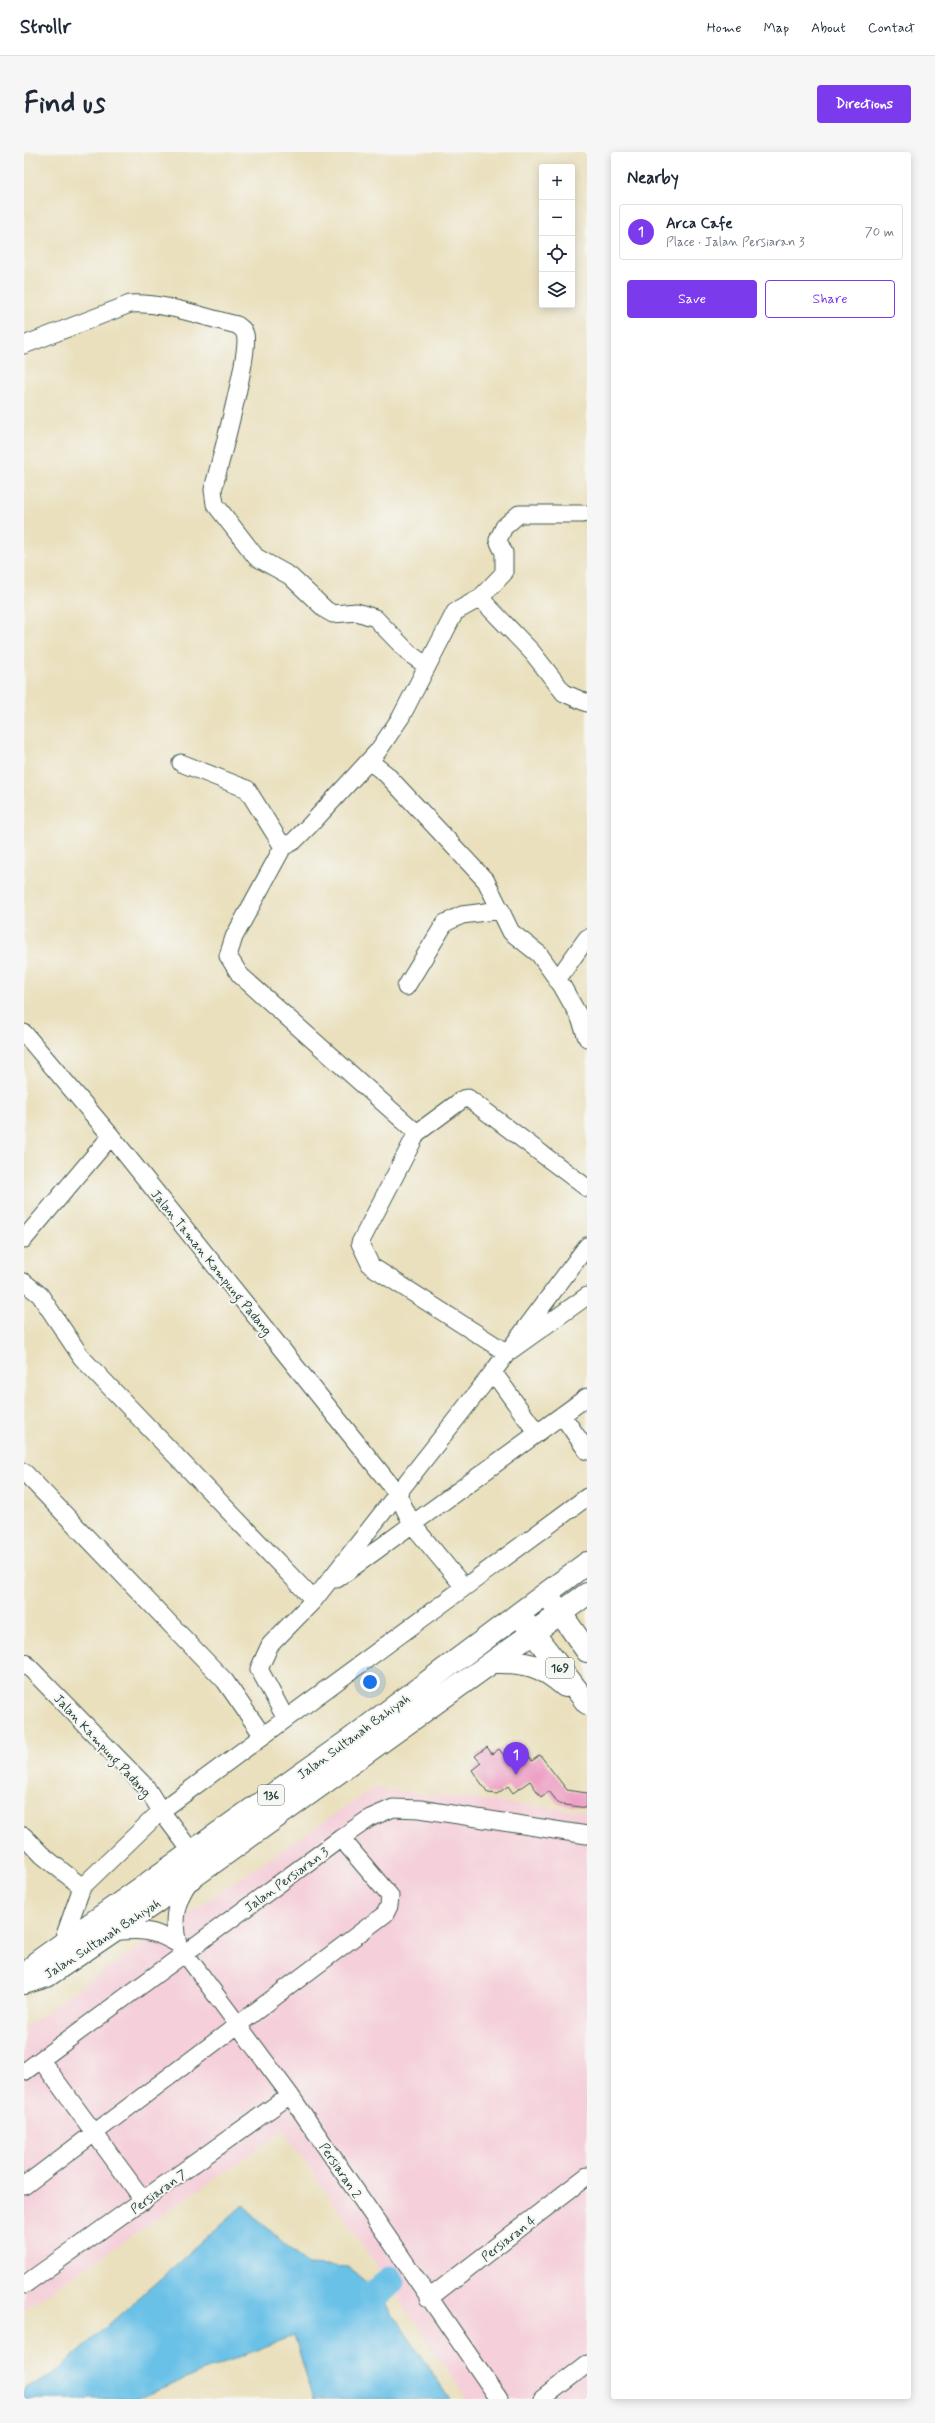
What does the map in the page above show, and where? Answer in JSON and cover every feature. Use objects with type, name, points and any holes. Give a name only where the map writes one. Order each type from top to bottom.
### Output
[{"type":"main road","name":"Jalan Sultanah Bahiyah","points":[[24,1980],[37,1962],[191,1851],[348,1741],[587,1563]]},
{"type":"main road","name":"169","points":[[546,1593],[587,1651]]},
{"type":"main road","name":"Jalan Sultanah Bahiyah","points":[[24,1980],[47,1976],[193,1877],[587,1594]]},
{"type":"main road","name":"169","points":[[518,1614],[587,1703]]},
{"type":"main road","points":[[493,1662],[534,1665],[546,1671],[587,1703]]},
{"type":"street","points":[[24,345],[130,304],[143,304],[165,308],[237,325],[242,329],[246,342],[238,389],[213,490],[216,504],[256,557],[290,576],[326,610],[333,614],[357,612],[375,618],[410,654],[427,666]]},
{"type":"street","points":[[417,1134],[246,980],[228,956],[234,937],[283,847],[294,841],[305,830],[369,761],[401,717],[455,612],[480,598],[504,573],[504,553],[498,540],[504,527],[519,514],[583,514]]},
{"type":"street","points":[[480,598],[532,652],[564,693],[587,703]]},
{"type":"street","points":[[369,761],[386,774],[486,880],[511,932],[539,954],[580,1018],[587,1038]]},
{"type":"street","points":[[181,763],[247,789],[283,847]]},
{"type":"street","points":[[406,987],[445,923],[462,915],[501,910]]},
{"type":"street","points":[[557,980],[587,938]]},
{"type":"street","name":"Jalan Taman Kampung Padang","points":[[24,1033],[111,1136],[396,1493],[412,1524],[464,1587]]},
{"type":"street","points":[[507,1353],[371,1266],[361,1248],[361,1240],[417,1134],[468,1098],[587,1188]]},
{"type":"street","points":[[24,1239],[111,1136]]},
{"type":"street","points":[[286,1719],[259,1669],[270,1646],[318,1594],[396,1493],[493,1372],[587,1246]]},
{"type":"street","points":[[24,1282],[40,1295],[82,1358],[318,1594]]},
{"type":"street","points":[[507,1353],[587,1296]]},
{"type":"street","points":[[493,1372],[537,1433]]},
{"type":"street","points":[[318,1594],[587,1397]]},
{"type":"street","points":[[562,1415],[587,1452]]},
{"type":"street","points":[[24,1472],[225,1681],[263,1736]]},
{"type":"street","points":[[61,1946],[82,1887],[161,1811],[587,1497]]},
{"type":"street","name":"Jalan Kampung Padang","points":[[24,1662],[146,1787],[161,1811],[191,1851]]},
{"type":"street","name":"Jalan Persiaran 3","points":[[24,2072],[181,1949],[370,1818],[393,1808],[420,1809],[587,1835]]},
{"type":"street","points":[[24,1836],[42,1855],[82,1887]]},
{"type":"street","points":[[24,2186],[239,2026],[385,1914],[389,1906],[390,1896],[341,1838]]},
{"type":"street","points":[[181,1949],[174,1928],[176,1905],[180,1895],[193,1877]]},
{"type":"street","points":[[111,1932],[139,1929],[162,1935],[181,1949]]},
{"type":"street","name":"Persiaran 2","points":[[181,1949],[290,2095],[428,2299],[499,2399]]},
{"type":"street","points":[[40,2060],[144,2201]]},
{"type":"street","name":"Persiaran 7","points":[[24,2285],[144,2201],[290,2095]]},
{"type":"street","name":"Persiaran 4","points":[[428,2299],[587,2176]]},
{"type":"street","points":[[542,2399],[587,2364]]},
{"type":"shaded area","points":[[373,1788],[587,1812],[587,2399],[467,2399],[284,2131],[24,2310],[24,2028],[70,1994]]},
{"type":"water","points":[[243,2205],[307,2265],[348,2267],[378,2292],[450,2399],[313,2399],[294,2335],[134,2399],[24,2399],[24,2389],[52,2375]]},
{"type":"building","points":[[487,1747],[492,1754],[499,1749],[505,1757],[513,1751],[519,1759],[526,1753],[532,1761],[540,1755],[567,1790],[587,1793],[587,1808],[559,1804],[549,1791],[541,1797],[530,1781],[513,1793],[508,1786],[497,1794],[488,1793],[472,1770],[481,1763],[475,1756]]},
{"type":"waterway","points":[[349,2320],[390,2281]]},
{"type":"place","name":"Arca Cafe","points":[[516,1775]]}]
